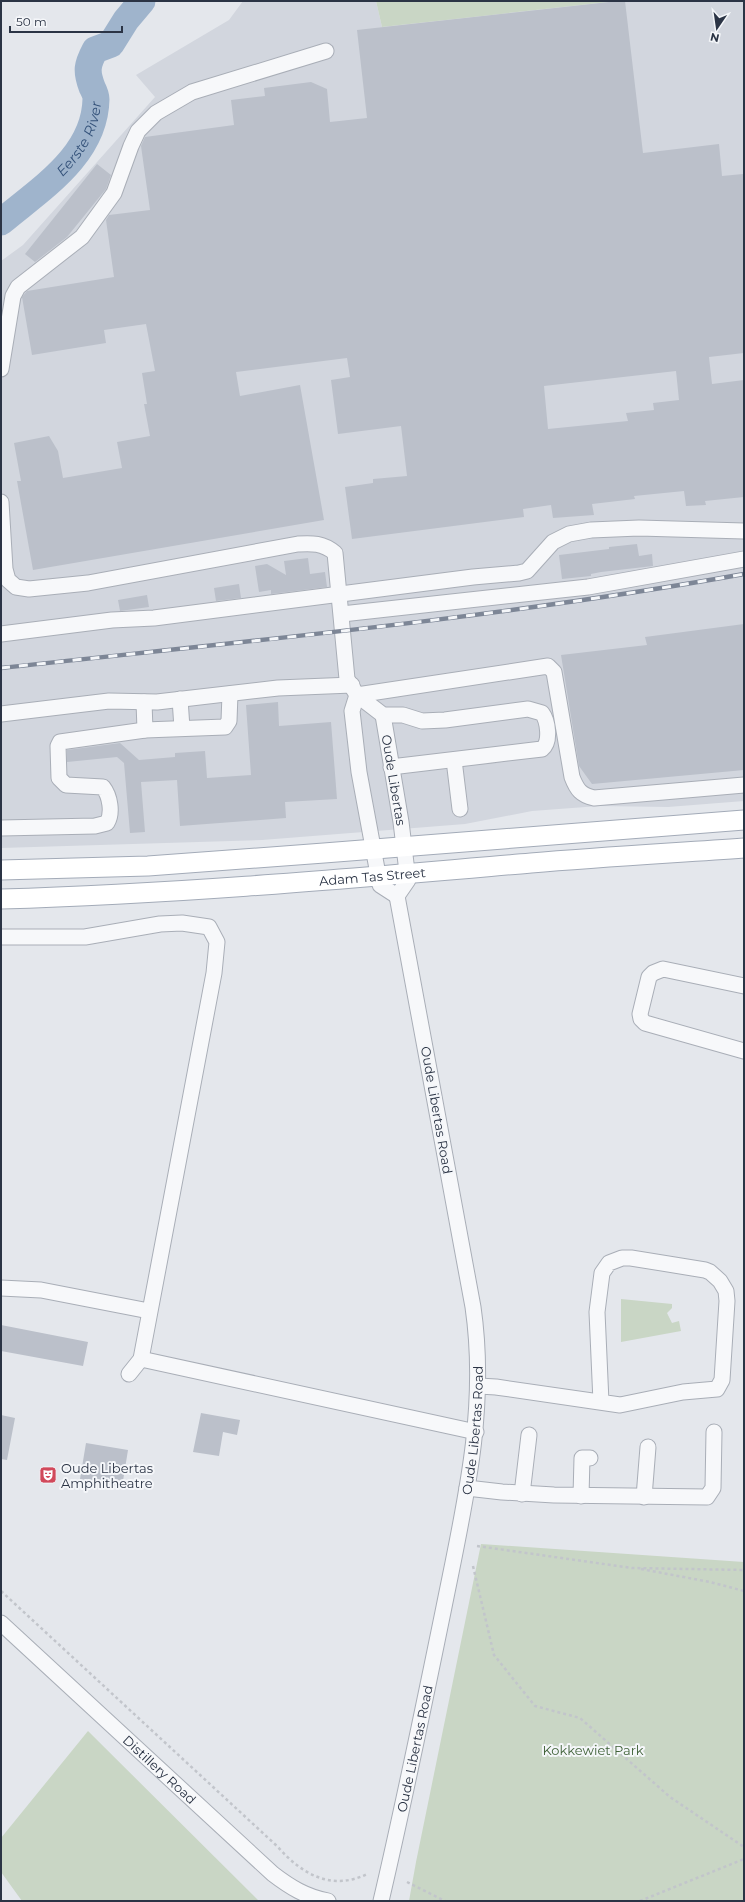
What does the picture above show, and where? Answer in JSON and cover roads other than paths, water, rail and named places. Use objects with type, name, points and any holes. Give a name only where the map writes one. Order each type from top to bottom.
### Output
[{"type":"main road","points":[[1,870],[148,866],[744,820]]},
{"type":"main road","name":"Adam Tas Street","points":[[1,899],[200,891],[533,863],[744,848]]},
{"type":"street","points":[[1,369],[13,296],[18,287],[82,237],[114,193],[138,131],[156,113],[192,92],[326,51]]},
{"type":"street","points":[[1,502],[5,569],[8,580],[16,587],[29,589],[88,583],[312,543],[329,548],[335,553],[347,679],[354,690],[383,715],[403,715],[422,721],[445,720],[528,709],[542,712],[545,717],[548,741],[546,746],[542,749],[391,766]]},
{"type":"street","points":[[1,634],[112,620],[154,618],[340,594],[519,574],[532,567],[548,546],[561,538],[569,534],[591,530],[639,528],[744,531]]},
{"type":"street","points":[[342,614],[588,587],[744,559]]},
{"type":"street","points":[[1,714],[109,701],[144,702],[278,688],[354,690],[548,666],[554,672],[572,777],[575,786],[584,796],[594,798],[744,785]]},
{"type":"street","points":[[354,690],[352,711],[359,772],[380,885],[397,896],[408,880],[407,874]]},
{"type":"street","points":[[1,828],[95,826],[107,823],[110,814],[106,790],[103,787],[71,786],[61,782],[59,778],[58,746],[60,742],[145,730],[225,726],[229,721],[230,694]]},
{"type":"street","points":[[180,699],[182,728]]},
{"type":"street","points":[[144,702],[145,730]]},
{"type":"street","name":"Oude Libertas","points":[[383,715],[404,846],[407,874]]},
{"type":"street","points":[[454,760],[460,809]]},
{"type":"street","name":"Oude Libertas Road","points":[[381,1901],[414,1761],[467,1488],[476,1432],[479,1386],[478,1352],[473,1307],[397,896]]},
{"type":"street","points":[[1,937],[85,937],[160,924],[182,923],[209,927],[217,942],[214,973],[141,1358],[129,1374]]},
{"type":"street","points":[[744,986],[663,969],[653,973],[649,977],[640,1014],[641,1019],[645,1022],[744,1051]]},
{"type":"street","points":[[479,1386],[496,1386],[616,1405],[626,1405],[683,1392],[714,1390],[719,1387],[722,1380],[727,1301],[723,1285],[716,1276],[705,1270],[631,1258],[614,1261],[605,1266],[602,1273],[596,1312],[601,1402]]},
{"type":"street","points":[[1,1288],[41,1290],[149,1311]]},
{"type":"street","points":[[141,1358],[476,1432]]},
{"type":"street","points":[[467,1488],[522,1494],[700,1498],[710,1495],[713,1488],[714,1432]]},
{"type":"street","points":[[522,1494],[529,1434]]},
{"type":"street","points":[[644,1456],[644,1497]]},
{"type":"street","points":[[581,1496],[582,1458],[590,1458]]},
{"type":"street","name":"Distillery Road","points":[[1,1623],[273,1874],[307,1896],[328,1901]]},
{"type":"waterway","name":"Eerste River","points":[[1,222],[48,184],[63,170],[76,154],[86,138],[93,119],[96,99],[88,72],[90,60],[95,50],[111,44],[126,20],[142,1]]},
{"type":"railway","points":[[1,668],[466,616],[652,590],[744,574]]},
{"type":"place","name":"Oude Libertas Amphitheatre","points":[[48,1475]]},
{"type":"park label","name":"Kokkewiet Park","points":[[593,1750]]}]
